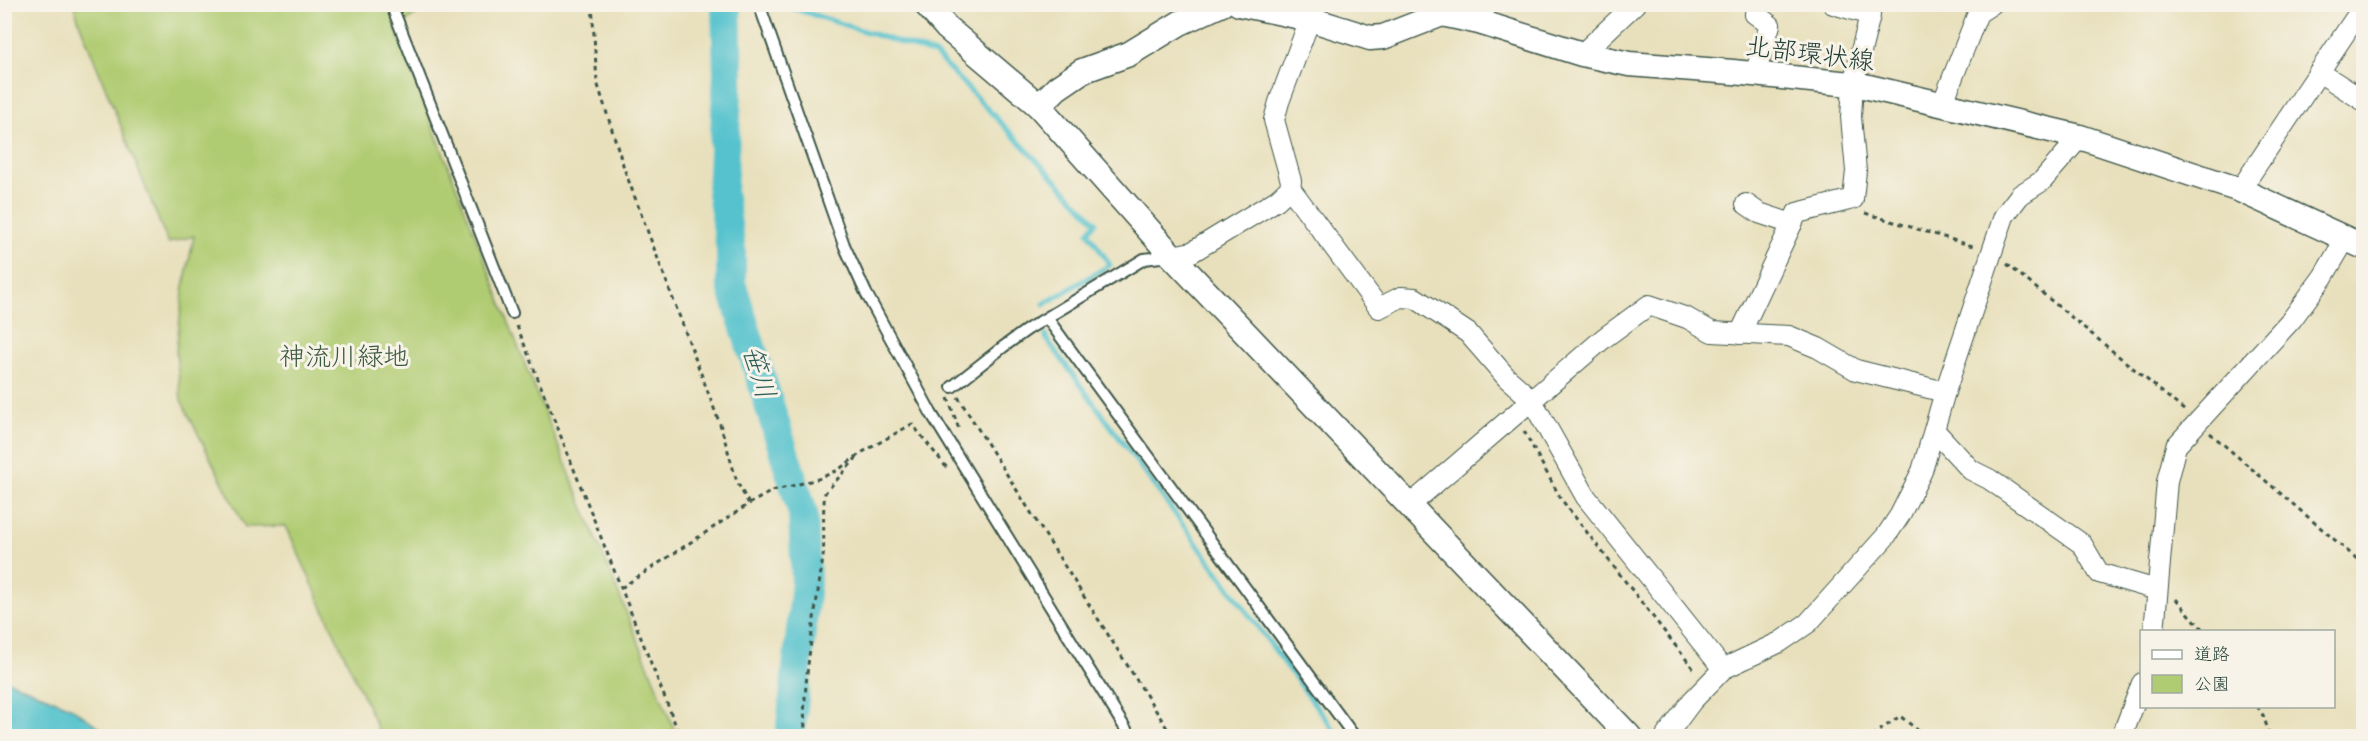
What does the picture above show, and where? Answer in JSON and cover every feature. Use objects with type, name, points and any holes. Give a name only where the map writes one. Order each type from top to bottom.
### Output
[{"type":"street","points":[[926,4],[947,28],[1039,106],[1172,256],[1629,736]]},
{"type":"street","points":[[1039,106],[1057,88],[1082,71],[1129,54],[1180,23],[1221,4]]},
{"type":"street","name":"北部環状線","points":[[1239,4],[1310,19],[1370,38],[1383,37],[1443,9],[1483,13],[1582,54],[1629,64],[1852,84],[2080,137],[2240,190],[2355,242]]},
{"type":"street","points":[[1582,54],[1635,4]]},
{"type":"street","points":[[1755,74],[1770,25],[1755,14],[1757,4]]},
{"type":"street","points":[[1740,334],[1797,213],[1853,199],[1856,171],[1851,117],[1852,84],[1870,15],[1833,4]]},
{"type":"street","points":[[1942,105],[1978,13],[1992,4]]},
{"type":"street","points":[[2240,190],[2364,5]]},
{"type":"street","points":[[1172,256],[1192,252],[1277,200],[1290,188],[1291,181],[1274,120],[1310,19]]},
{"type":"street","points":[[2319,72],[2364,102]]},
{"type":"street","points":[[1666,736],[1692,701],[1723,669],[1780,642],[1808,623],[1886,536],[1922,471],[1945,392],[2004,216],[2020,195],[2042,181],[2080,137]]},
{"type":"street","points":[[1290,188],[1379,308],[1401,297],[1415,298],[1468,333],[1507,378],[1531,399],[1586,496],[1723,669]]},
{"type":"street","points":[[1746,204],[1759,213],[1792,224]]},
{"type":"street","points":[[2154,630],[2167,481],[2176,446],[2292,319],[2324,277],[2355,242]]},
{"type":"street","points":[[1410,505],[1531,399],[1604,338],[1648,305],[1687,318],[1712,332],[1789,336],[1818,348],[1856,370],[1945,392]]},
{"type":"street","points":[[1935,431],[1971,470],[1989,479],[2082,544],[2099,573],[2157,590]]},
{"type":"street","points":[[2121,736],[2140,688]]},
{"type":"lane","points":[[391,4],[512,313]]},
{"type":"lane","points":[[759,4],[844,244],[866,293],[931,413],[1130,736]]},
{"type":"lane","points":[[952,387],[1003,346],[1144,259],[1172,256]]},
{"type":"lane","points":[[1047,318],[1354,736]]},
{"type":"path","points":[[592,4],[597,82],[625,171],[721,427],[736,482],[749,504]]},
{"type":"path","points":[[1834,204],[1992,251],[2198,422],[2364,565]]},
{"type":"path","points":[[512,313],[680,736]]},
{"type":"path","points":[[952,387],[1172,736]]},
{"type":"path","points":[[621,588],[772,491],[818,479],[838,470],[861,453],[912,424],[951,472]]},
{"type":"path","points":[[807,736],[804,730],[806,701],[823,556],[825,493],[861,453]]},
{"type":"path","points":[[2157,590],[2174,597],[2203,630]]},
{"type":"path","points":[[2258,708],[2270,736]]},
{"type":"path","points":[[1872,736],[1900,716],[1925,736]]},
{"type":"path","points":[[981,732],[985,736]]},
{"type":"green space","name":"神流川緑地","points":[[74,5],[427,5],[395,28],[528,372],[677,736],[381,736],[286,526],[245,527],[181,400],[176,351],[184,285],[194,236],[168,243]]},
{"type":"water","points":[[4,679],[70,707],[112,736],[5,736]]},
{"type":"waterway","name":"笹川","points":[[726,4],[728,74],[722,192],[731,250],[731,283],[803,513],[806,582],[790,736]]},
{"type":"waterway","points":[[780,4],[935,54],[1096,222],[1088,232],[1110,265],[1044,304]]},
{"type":"waterway","points":[[1046,335],[1338,736]]}]
